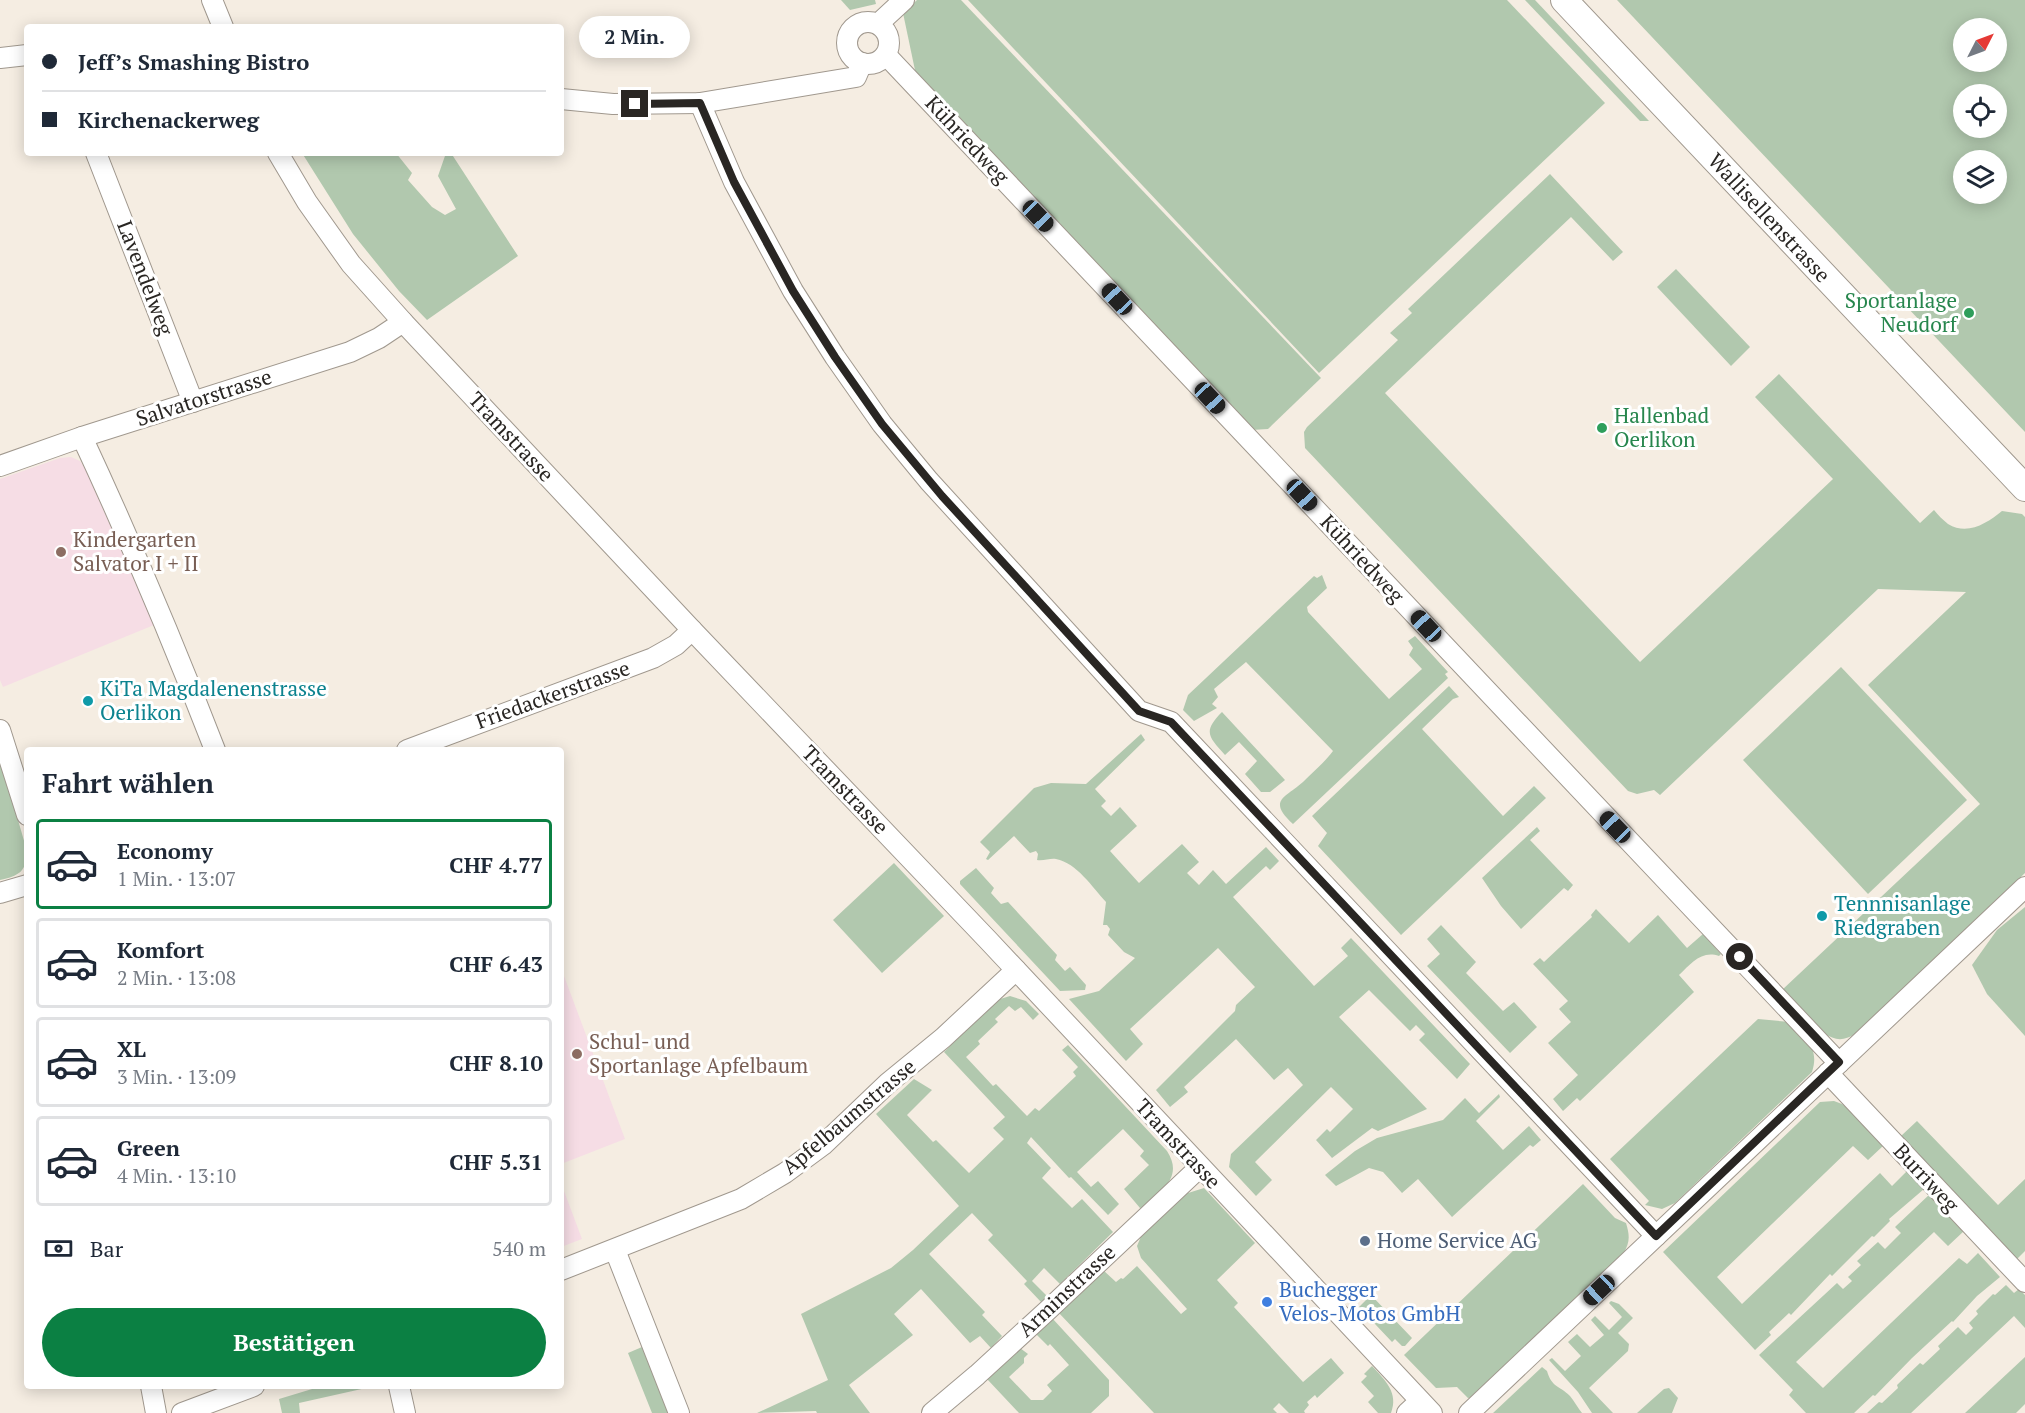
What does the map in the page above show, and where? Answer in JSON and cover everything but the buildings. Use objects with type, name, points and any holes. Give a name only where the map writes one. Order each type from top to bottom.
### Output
[{"type":"street","points":[[212,0],[222,24]]},
{"type":"street","points":[[878,24],[904,0]]},
{"type":"street","name":"Wallisellenstrasse","points":[[1564,0],[2025,488]]},
{"type":"street","points":[[872,22],[878,24],[888,34],[890,41],[886,55],[875,63],[856,61],[849,53],[847,43],[849,34],[858,24],[872,22]]},
{"type":"street","points":[[0,58],[24,55]]},
{"type":"street","name":"Kühriedweg","points":[[886,55],[1833,1068]]},
{"type":"street","points":[[564,99],[613,104],[700,103],[856,77],[862,63]]},
{"type":"street","points":[[700,103],[734,182],[793,291],[875,414],[929,482],[1139,711],[1171,722],[1656,1236]]},
{"type":"street","name":"Lavendelweg","points":[[97,156],[193,402]]},
{"type":"street","name":"Tramstrasse","points":[[280,156],[307,202],[351,264],[403,322],[1016,970],[1200,1167],[1420,1409]]},
{"type":"street","name":"Salvatorstrasse","points":[[0,466],[82,437],[350,352],[380,338],[403,322]]},
{"type":"street","points":[[82,437],[126,530],[171,635],[214,747]]},
{"type":"street","name":"Friedackerstrasse","points":[[415,747],[653,658],[676,645],[692,630]]},
{"type":"street","points":[[0,730],[24,805]]},
{"type":"street","points":[[0,893],[24,886]]},
{"type":"street","points":[[1468,1413],[2025,887]]},
{"type":"street","name":"Apfelbaumstrasse","points":[[564,1269],[741,1199],[785,1173],[823,1145],[888,1083],[943,1038],[1016,970]]},
{"type":"street","name":"Burriweg","points":[[1833,1068],[2025,1282]]},
{"type":"street","name":"Arminstrasse","points":[[932,1413],[1042,1316],[1200,1167]]},
{"type":"street","points":[[615,1250],[679,1413]]},
{"type":"street","points":[[152,1389],[156,1413]]},
{"type":"street","points":[[182,1413],[246,1389]]},
{"type":"street","points":[[400,1389],[405,1413]]},
{"type":"shaded area","name":"Kindergarten Salvator I + II","points":[[71,457],[80,461],[86,470],[154,625],[3,687],[0,680],[0,479],[60,458]]},
{"type":"shaded area","name":"Schul- und Sportanlage Apfelbaum","points":[[564,976],[625,1139],[564,1163]]},
{"type":"shaded area","points":[[564,1191],[582,1239],[564,1246]]},
{"type":"green space","points":[[841,0],[875,0],[876,4],[850,10]]},
{"type":"green space","points":[[917,0],[961,0],[1321,378],[1268,429],[1251,430],[916,75],[903,13]]},
{"type":"green space","points":[[968,0],[1507,0],[1605,103],[1319,373]]},
{"type":"green space","points":[[1525,0],[1535,0],[1649,121],[1640,121]]},
{"type":"green space","name":"Sportanlage Neudorf","points":[[1617,0],[2025,0],[2025,432]]},
{"type":"green space","points":[[304,156],[398,156],[412,173],[408,180],[432,207],[445,215],[456,209],[438,176],[445,156],[453,156],[518,256],[427,320],[399,291],[353,234]]},
{"type":"green space","points":[[1550,174],[1623,252],[1613,261],[1571,217],[1385,393],[1640,662],[1833,479],[1755,397],[1779,374],[1920,523],[1934,510],[1948,524],[1963,529],[1984,524],[2002,511],[2022,514],[2025,517],[2025,873],[1855,1034],[1847,1038],[1836,1039],[1824,1033],[1782,990],[1980,804],[1868,685],[1966,592],[1878,589],[1660,795],[1654,790],[1637,794],[1628,791],[1305,448],[1304,432],[1307,427],[1398,340],[1390,333],[1412,313],[1408,309]]},
{"type":"green space","points":[[1676,269],[1750,347],[1731,366],[1657,287]]},
{"type":"green space","points":[[1322,575],[1327,588],[1307,607],[1308,612],[1389,699],[1422,669],[1409,655],[1413,648],[1408,641],[1415,636],[1448,672],[1445,674],[1448,678],[1293,824],[1281,810],[1282,800],[1333,751],[1246,662],[1214,689],[1218,697],[1212,704],[1217,708],[1194,721],[1183,710],[1188,695],[1314,576],[1317,578]]},
{"type":"green space","points":[[1841,667],[1967,800],[1868,894],[1743,760]]},
{"type":"green space","points":[[1449,686],[1459,697],[1453,699],[1422,729],[1503,816],[1534,786],[1546,798],[1401,935],[1318,846],[1327,833],[1312,816]]},
{"type":"green space","points":[[1222,712],[1285,780],[1270,792],[1261,792],[1245,774],[1257,761],[1239,742],[1225,755],[1212,739],[1210,730]]},
{"type":"green space","points":[[1141,734],[1145,740],[1095,789],[1106,801],[1101,806],[1111,816],[1120,807],[1137,826],[1110,851],[1139,883],[1182,844],[1199,862],[1187,873],[1199,885],[1213,870],[1226,884],[1266,847],[1279,861],[1270,870],[1266,866],[1233,897],[1314,986],[1348,956],[1341,948],[1351,938],[1470,1064],[1457,1079],[1419,1040],[1425,1034],[1416,1025],[1410,1031],[1369,990],[1339,1017],[1427,1109],[1378,1131],[1372,1128],[1332,1158],[1316,1140],[1327,1129],[1330,1132],[1353,1109],[1331,1087],[1255,1162],[1272,1180],[1256,1196],[1229,1167],[1231,1154],[1303,1085],[1288,1068],[1274,1080],[1236,1039],[1184,1087],[1188,1092],[1170,1107],[1156,1090],[1235,1011],[1236,1005],[1255,987],[1218,948],[1130,1029],[1143,1044],[1126,1061],[1069,999],[1099,991],[1135,958],[1124,952],[1108,935],[1110,929],[1107,925],[1103,925],[1106,902],[1084,876],[1071,865],[1056,859],[1037,860],[1036,851],[1030,853],[1014,836],[988,860],[986,859],[990,852],[980,842],[1034,788],[1051,783],[1086,784]]},
{"type":"green space","points":[[0,758],[24,841],[24,866],[16,875],[0,880]]},
{"type":"green space","points":[[1537,827],[1540,831],[1530,840],[1573,885],[1568,891],[1564,888],[1521,929],[1501,906],[1482,878]]},
{"type":"green space","points":[[894,863],[944,916],[882,973],[833,920]]},
{"type":"green space","points":[[976,868],[994,888],[991,893],[1001,904],[1008,902],[1057,955],[1055,960],[1065,971],[1070,967],[1086,985],[1085,990],[1060,991],[960,884],[960,881]]},
{"type":"green space","points":[[2025,907],[2025,1036],[1987,994],[1972,965],[1997,930]]},
{"type":"green space","points":[[1596,909],[1629,943],[1658,915],[1687,948],[1703,934],[1721,954],[1702,956],[1679,975],[1694,992],[1580,1101],[1577,1098],[1563,1111],[1553,1099],[1578,1075],[1548,1043],[1571,1022],[1559,1009],[1568,1001],[1533,964],[1540,958],[1544,962],[1592,917]]},
{"type":"green space","points":[[1441,925],[1476,962],[1466,973],[1503,1011],[1514,1002],[1537,1027],[1510,1053],[1427,966],[1440,954],[1427,939]]},
{"type":"green space","points":[[1010,996],[1026,1001],[1039,1014],[1033,1020],[1021,1007],[1015,1011],[1009,1006],[995,1019],[998,1022],[978,1041],[980,1044],[966,1057],[993,1086],[996,1084],[1027,1116],[1035,1108],[1039,1111],[1076,1076],[1073,1072],[1078,1067],[1062,1050],[1068,1045],[1167,1151],[1173,1168],[1168,1183],[1144,1207],[1140,1208],[1124,1189],[1149,1165],[1140,1156],[1144,1151],[1123,1129],[1077,1172],[1091,1187],[1098,1181],[1119,1204],[1108,1215],[1031,1137],[1027,1143],[1051,1168],[1042,1178],[1072,1208],[1082,1199],[1113,1232],[1060,1284],[1044,1268],[1032,1281],[1047,1296],[1041,1302],[1024,1284],[1027,1281],[988,1240],[993,1235],[972,1213],[929,1254],[985,1312],[982,1315],[1002,1336],[991,1348],[980,1336],[970,1343],[921,1289],[894,1314],[913,1335],[849,1385],[870,1413],[817,1413],[816,1411],[757,1413],[828,1380],[801,1314],[891,1268],[959,1206],[876,1114],[914,1079],[932,1090],[907,1115],[933,1142],[936,1140],[969,1173],[1004,1139],[993,1128],[1005,1117],[944,1052],[997,1000]]},
{"type":"green space","points":[[1758,1019],[1790,1022],[1813,1050],[1812,1072],[1675,1203],[1662,1209],[1645,1205],[1649,1201],[1610,1159]]},
{"type":"green space","points":[[1499,1094],[1500,1097],[1476,1121],[1503,1150],[1529,1126],[1541,1140],[1533,1147],[1530,1145],[1452,1217],[1418,1179],[1402,1193],[1383,1172],[1369,1168],[1336,1186],[1325,1175],[1355,1151],[1377,1138],[1443,1120],[1465,1098],[1479,1113]]},
{"type":"green space","points":[[1834,1101],[1849,1109],[1883,1146],[1868,1160],[1853,1146],[1717,1277],[1742,1304],[1880,1173],[1892,1186],[1907,1171],[1924,1189],[1889,1219],[1890,1221],[1874,1237],[1872,1236],[1832,1276],[1830,1274],[1791,1315],[1789,1313],[1769,1332],[1771,1335],[1755,1350],[1663,1252],[1820,1102]]},
{"type":"green space","points":[[1917,1121],[1998,1205],[2025,1179],[2025,1251],[2017,1259],[1901,1136]]},
{"type":"green space","points":[[1583,1184],[1615,1218],[1626,1223],[1629,1239],[1623,1254],[1475,1397],[1468,1398],[1457,1387],[1436,1388],[1404,1355]]},
{"type":"green space","points":[[1204,1188],[1255,1243],[1217,1280],[1238,1303],[1234,1307],[1303,1382],[1331,1358],[1344,1373],[1317,1398],[1315,1395],[1307,1402],[1309,1405],[1305,1413],[1289,1413],[1279,1403],[1273,1409],[1277,1413],[1154,1413],[1058,1312],[1103,1270],[1116,1282],[1123,1279],[1137,1266],[1181,1314],[1187,1309],[1141,1258],[1137,1246],[1142,1234],[1185,1194]]},
{"type":"green space","points":[[1931,1193],[1964,1231],[1948,1246],[1934,1232],[1796,1362],[1823,1388],[1959,1258],[1967,1264],[1978,1253],[2000,1277],[1977,1296],[1875,1396],[1873,1395],[1854,1413],[1806,1413],[1789,1395],[1793,1390],[1759,1355],[1837,1283],[1843,1289],[1852,1281],[1848,1277],[1861,1265],[1857,1261],[1878,1242],[1885,1249],[1901,1233],[1895,1227]]},
{"type":"green space","points":[[2006,1285],[2014,1293],[2019,1289],[2025,1295],[2025,1328],[2014,1316],[1911,1413],[1867,1413],[1898,1388],[1897,1385],[1920,1363],[1923,1365],[1940,1349],[1938,1346],[1958,1327],[1966,1335],[1973,1328],[1969,1323],[1978,1314],[1976,1311]]},
{"type":"green space","points":[[1371,1295],[1412,1338],[1405,1346],[1395,1339],[1392,1342],[1359,1307]]},
{"type":"green space","points":[[1611,1301],[1619,1304],[1633,1318],[1618,1333],[1629,1344],[1628,1351],[1589,1388],[1613,1413],[1592,1413],[1578,1392],[1549,1360],[1552,1358],[1565,1371],[1581,1356],[1568,1342],[1577,1334],[1590,1347],[1604,1335],[1591,1320],[1595,1316],[1609,1330],[1622,1317],[1609,1303]]},
{"type":"green space","points":[[1052,1318],[1109,1380],[1109,1396],[1091,1413],[1019,1413],[987,1379],[1020,1348],[1028,1354],[1024,1358],[1024,1363],[1009,1377],[1031,1400],[1043,1400],[1052,1391],[1047,1385],[1069,1365],[1050,1344],[1048,1346],[1036,1334]]},
{"type":"green space","points":[[642,1347],[668,1413],[652,1413],[628,1353]]},
{"type":"green space","points":[[2025,1357],[2025,1404],[2016,1413],[1965,1413]]},
{"type":"green space","points":[[1372,1366],[1392,1393],[1391,1413],[1378,1413],[1368,1402],[1374,1396],[1361,1382],[1367,1376],[1364,1374]]},
{"type":"green space","points":[[1542,1367],[1554,1383],[1570,1396],[1582,1413],[1493,1413]]},
{"type":"green space","points":[[1669,1388],[1678,1398],[1672,1413],[1637,1413],[1664,1389]]},
{"type":"green space","points":[[312,1389],[362,1389],[299,1403],[300,1413],[282,1413],[279,1399]]},
{"type":"place","name":"Sportanlage Neudorf","points":[[1969,313]]},
{"type":"place","name":"Hallenbad Oerlikon","points":[[1602,428]]},
{"type":"place","name":"Kindergarten Salvator I + II","points":[[61,552]]},
{"type":"place","name":"KiTa Magdalenenstrasse Oerlikon","points":[[88,701]]},
{"type":"place","name":"Tennnisanlage Riedgraben","points":[[1822,916]]},
{"type":"place","name":"Schul- und Sportanlage Apfelbaum","points":[[577,1054]]},
{"type":"place","name":"Home Service AG","points":[[1365,1241]]},
{"type":"place","name":"Buchegger Velos-Motos GmbH","points":[[1267,1302]]},
{"type":"route","points":[[635,104],[700,103],[734,182],[793,291],[858,391],[929,482],[1139,711],[1171,722],[1656,1236],[1839,1062],[1740,957]]}]
